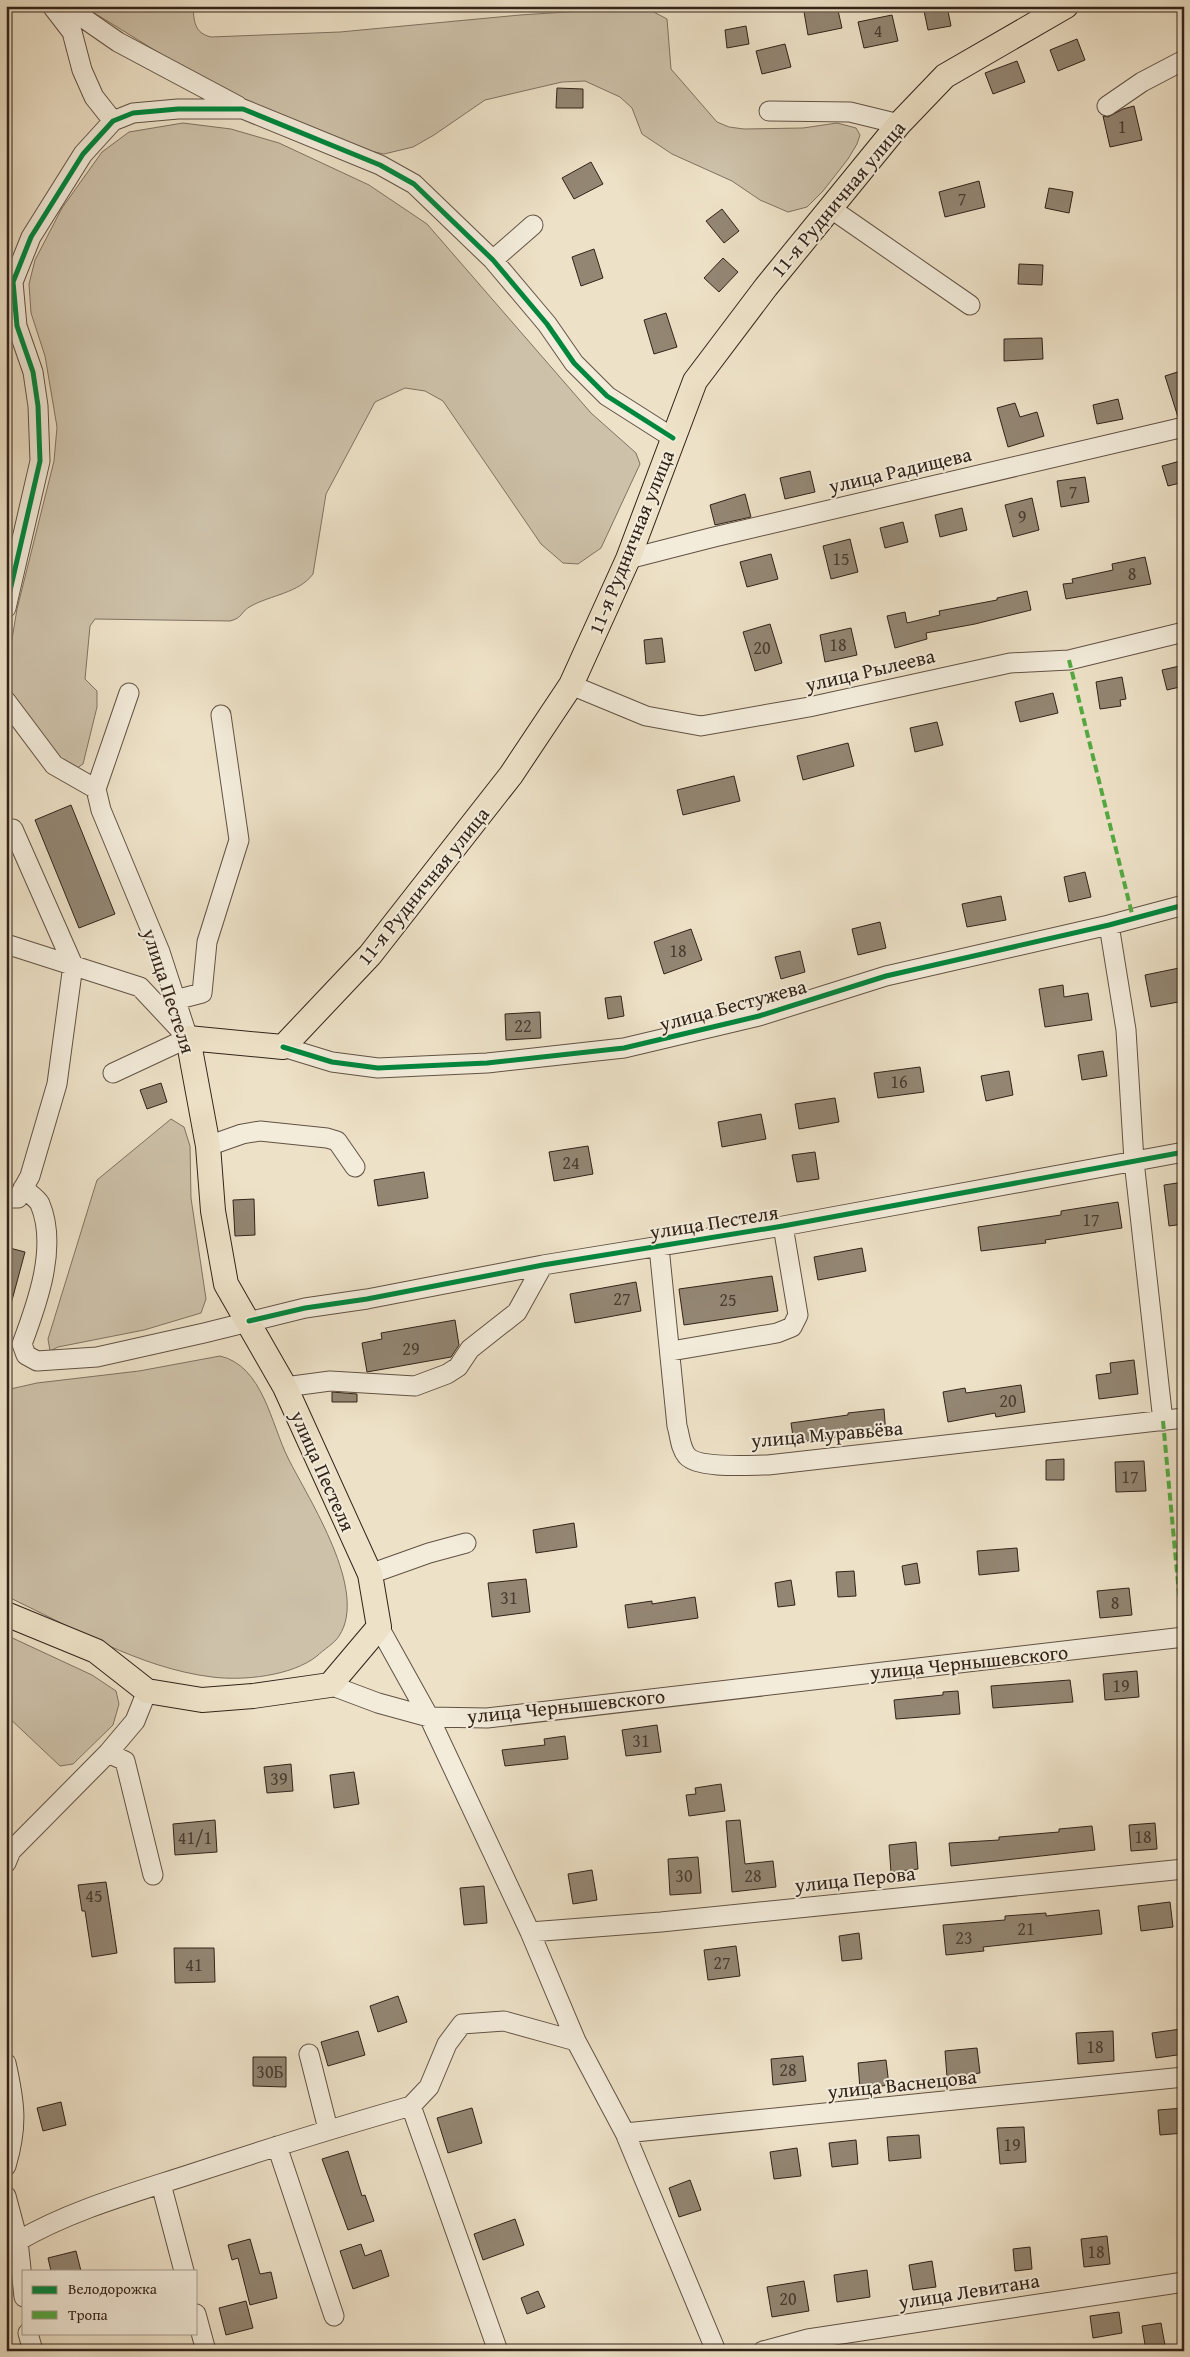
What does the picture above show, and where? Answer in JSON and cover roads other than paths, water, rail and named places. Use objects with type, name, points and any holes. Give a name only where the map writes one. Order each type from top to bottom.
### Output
[{"type":"main road","name":"11-я Рудничная улица","points":[[283,1047],[370,955],[511,775],[571,685],[628,559],[695,381],[766,287],[830,208],[899,124],[945,76],[1066,6]]},
{"type":"main road","points":[[188,1038],[283,1047]]},
{"type":"main road","name":"улица Пестеля","points":[[188,1038],[208,1146],[213,1211],[226,1284],[249,1321],[285,1387],[370,1574],[379,1627]]},
{"type":"main road","points":[[6,1614],[96,1651],[148,1691],[202,1700],[252,1696],[330,1684],[379,1627]]},
{"type":"street","points":[[52,6],[72,32],[82,70],[94,97],[113,121]]},
{"type":"street","points":[[66,6],[118,42],[243,109],[380,165],[414,184],[493,260],[547,324],[574,363],[607,396],[673,438]]},
{"type":"street","points":[[1107,106],[1142,82],[1184,60]]},
{"type":"street","points":[[6,608],[40,461],[38,406],[33,372],[10,306],[13,282],[30,238],[83,154],[113,121],[142,112],[204,108],[243,109]]},
{"type":"street","points":[[769,111],[850,112],[899,124]]},
{"type":"street","points":[[830,208],[970,304]]},
{"type":"street","points":[[493,260],[533,225]]},
{"type":"street","name":"улица Радищева","points":[[628,559],[743,530],[1184,427]]},
{"type":"street","name":"улица Рылеева","points":[[571,685],[646,716],[701,726],[809,707],[1010,663],[1069,660],[1184,632]]},
{"type":"street","points":[[6,701],[54,765],[96,789],[129,693]]},
{"type":"street","points":[[176,1003],[183,998],[202,993],[207,942],[239,840],[221,715]]},
{"type":"street","name":"улица Пестеля","points":[[96,789],[101,810],[160,952],[188,1038]]},
{"type":"street","points":[[6,1198],[18,1198],[30,1176],[57,1084],[73,965],[13,829]]},
{"type":"street","name":"улица Бестужева","points":[[283,1047],[332,1062],[378,1068],[487,1063],[624,1048],[759,1016],[886,976],[1109,925],[1184,905]]},
{"type":"street","points":[[1109,925],[1126,1030],[1134,1160],[1164,1421]]},
{"type":"street","points":[[6,944],[140,987],[188,1038],[113,1073]]},
{"type":"street","points":[[208,1146],[242,1134],[260,1131],[327,1138],[337,1141],[355,1167]]},
{"type":"street","name":"улица Пестеля","points":[[249,1321],[305,1308],[367,1299],[543,1265],[783,1226],[1184,1152]]},
{"type":"street","points":[[23,1188],[39,1203],[45,1226],[47,1267],[22,1344],[26,1355],[37,1361],[97,1357],[249,1321]]},
{"type":"street","points":[[671,1350],[777,1334],[792,1327],[798,1315],[783,1226]]},
{"type":"street","name":"улица Муравьёва","points":[[659,1246],[678,1426],[683,1450],[688,1457],[701,1463],[768,1465],[1184,1418]]},
{"type":"street","points":[[285,1387],[330,1381],[415,1386],[447,1374],[458,1367],[470,1349],[517,1312],[543,1265]]},
{"type":"street","points":[[370,1574],[429,1553],[466,1543]]},
{"type":"street","points":[[379,1627],[429,1717],[530,1932],[576,2041],[625,2133],[716,2351]]},
{"type":"street","points":[[1184,1637],[1184,1643]]},
{"type":"street","name":"улица Чернышевского","points":[[330,1684],[378,1703],[429,1717],[487,1718],[1184,1637]]},
{"type":"street","points":[[6,1863],[12,1851],[108,1753],[135,1721],[148,1691]]},
{"type":"street","points":[[108,1753],[125,1761],[153,1875]]},
{"type":"street","name":"улица Перова","points":[[530,1932],[670,1921],[1184,1869]]},
{"type":"street","points":[[18,2241],[46,2225],[161,2184],[328,2130],[412,2106],[429,2087],[447,2044],[462,2024],[504,2021],[576,2041]]},
{"type":"street","points":[[309,2054],[328,2130]]},
{"type":"street","points":[[6,2064],[14,2100],[15,2126],[6,2166]]},
{"type":"street","name":"улица Васнецова","points":[[625,2133],[1184,2077]]},
{"type":"street","points":[[412,2106],[498,2351]]},
{"type":"street","points":[[277,2146],[334,2316]]},
{"type":"street","points":[[161,2184],[184,2270]]},
{"type":"street","points":[[6,2196],[18,2241],[22,2278]]},
{"type":"street","name":"улица Левитана","points":[[763,2351],[808,2339],[1184,2282]]},
{"type":"street","points":[[198,2321],[206,2351]]},
{"type":"street","points":[[28,2334],[33,2351]]}]
